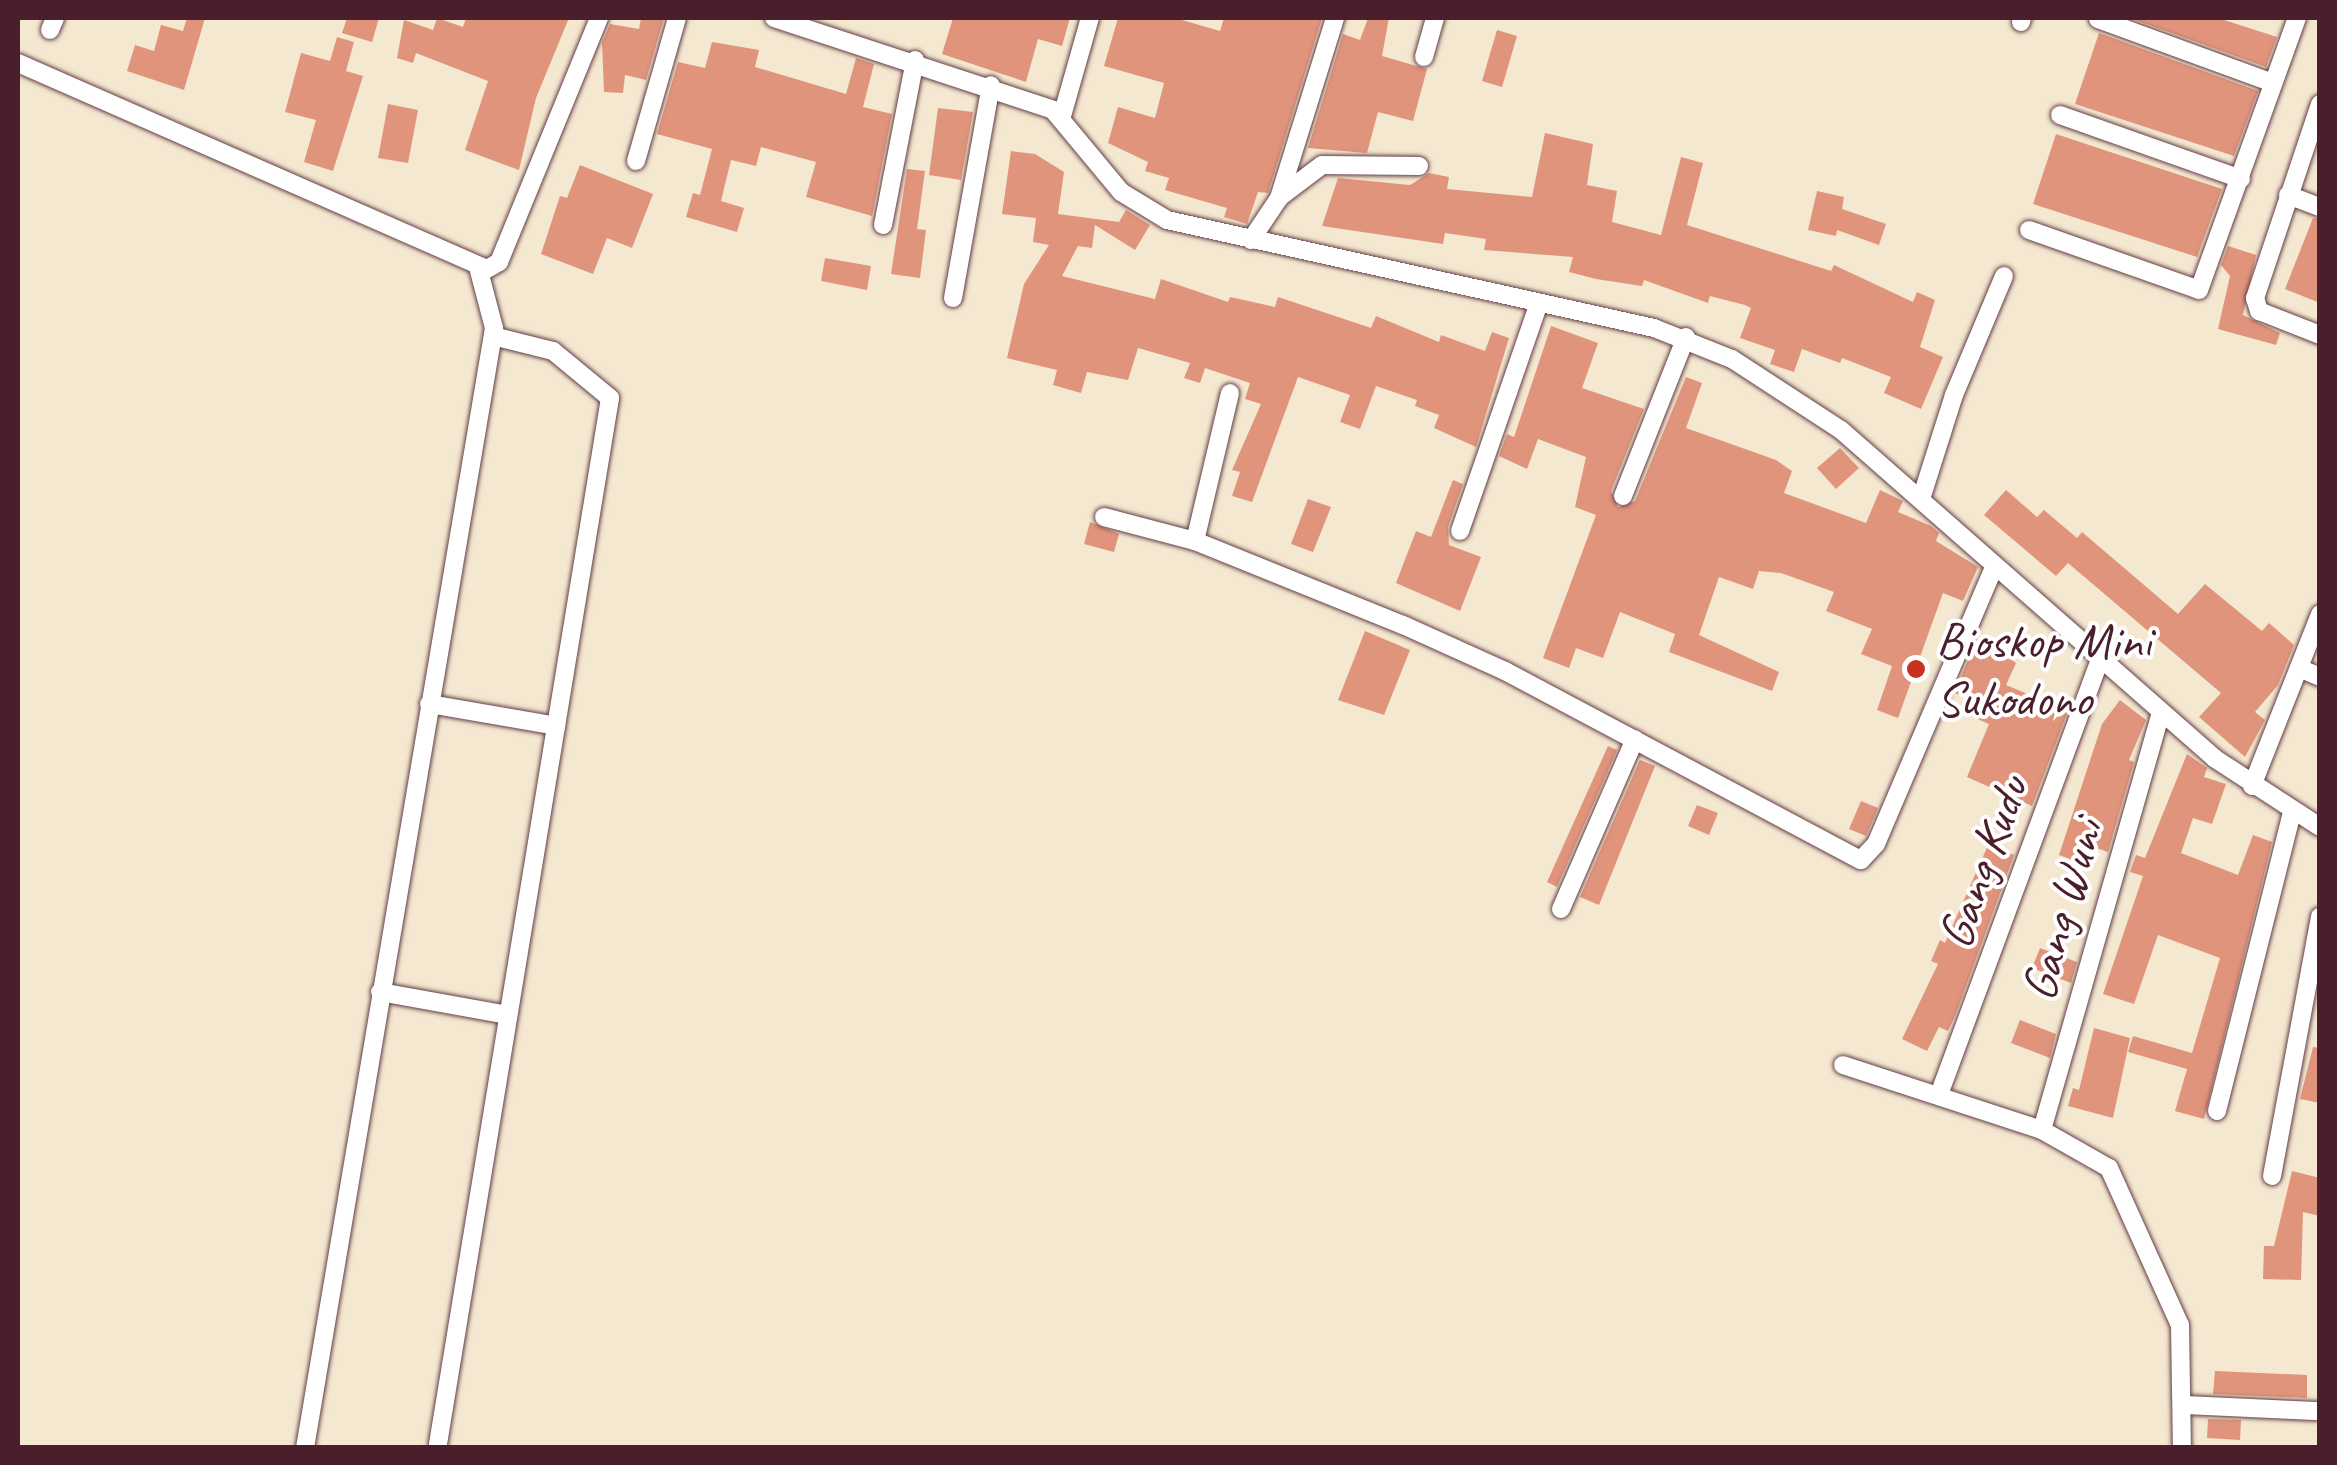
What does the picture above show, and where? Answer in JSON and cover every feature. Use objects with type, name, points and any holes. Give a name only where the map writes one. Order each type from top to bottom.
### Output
[{"type":"street","points":[[18,63],[478,267],[499,262],[598,18]]},
{"type":"street","points":[[636,161],[677,18]]},
{"type":"street","points":[[774,18],[1034,100],[1058,113],[1121,192],[1145,208],[1251,240],[1686,337],[1841,430],[2161,713],[2252,786],[2292,814],[2320,827]]},
{"type":"street","points":[[1058,113],[1090,18]]},
{"type":"street","points":[[1251,240],[1279,198],[1335,18]]},
{"type":"street","points":[[1424,58],[1435,18]]},
{"type":"street","points":[[2029,230],[2199,290],[2296,18]]},
{"type":"street","points":[[2098,20],[2273,83]]},
{"type":"street","points":[[883,225],[915,60]]},
{"type":"street","points":[[953,298],[991,85]]},
{"type":"street","points":[[2320,104],[2255,306],[2320,335]]},
{"type":"street","points":[[2060,115],[2241,179]]},
{"type":"street","points":[[1279,198],[1322,165],[1419,166]]},
{"type":"street","points":[[2288,196],[2320,207]]},
{"type":"street","points":[[304,1448],[492,336],[494,313],[478,267]]},
{"type":"street","points":[[1922,499],[1954,395],[2004,276]]},
{"type":"street","points":[[1460,530],[1540,303]]},
{"type":"street","points":[[438,1444],[610,398],[553,352],[492,336]]},
{"type":"street","points":[[1623,496],[1686,337]]},
{"type":"street","points":[[1194,541],[1230,392]]},
{"type":"street","points":[[1104,517],[1194,541],[1403,625],[1634,738],[1852,857],[1870,857],[1994,568]]},
{"type":"street","points":[[2252,786],[2320,614]]},
{"type":"street","name":"Gang Kudu","points":[[1940,1092],[2100,660]]},
{"type":"street","points":[[2299,668],[2320,677]]},
{"type":"street","points":[[429,704],[556,726]]},
{"type":"street","name":"Gang Wuni","points":[[2042,1130],[2161,713]]},
{"type":"street","points":[[1561,908],[1634,738]]},
{"type":"street","points":[[2217,1111],[2292,814]]},
{"type":"street","points":[[2272,1176],[2320,916]]},
{"type":"street","points":[[380,992],[508,1015]]},
{"type":"street","points":[[1843,1066],[1940,1092],[2042,1130],[2110,1168],[2176,1308],[2184,1344],[2182,1448]]},
{"type":"street","points":[[2183,1406],[2317,1411]]},
{"type":"building","points":[[187,18],[205,18],[184,90],[127,71],[135,45],[154,51],[161,25],[183,31]]},
{"type":"building","points":[[347,18],[379,18],[372,42],[342,33]]},
{"type":"building","points":[[437,18],[463,27],[466,18],[569,18],[536,98],[519,170],[465,150],[488,81],[416,53],[413,63],[397,58],[404,20],[433,30]]},
{"type":"building","points":[[641,18],[664,18],[646,80],[625,75],[623,93],[604,92],[602,43],[610,24],[639,29]]},
{"type":"building","points":[[953,18],[1070,18],[1062,46],[1038,39],[1026,82],[942,54]]},
{"type":"building","points":[[1118,18],[1175,18],[1220,31],[1224,18],[1322,18],[1268,193],[1258,192],[1247,224],[1224,217],[1227,208],[1165,190],[1169,178],[1145,171],[1148,162],[1108,143],[1118,107],[1155,118],[1164,83],[1104,66]]},
{"type":"building","points":[[1368,18],[1389,18],[1382,56],[1427,69],[1413,121],[1378,112],[1367,153],[1308,148],[1343,34],[1360,40]]},
{"type":"building","points":[[2130,18],[2218,18],[2277,37],[2266,67]]},
{"type":"building","points":[[1497,30],[1517,36],[1502,87],[1482,81]]},
{"type":"building","points":[[2099,33],[2258,91],[2234,156],[2075,104]]},
{"type":"building","points":[[337,37],[354,42],[346,71],[363,76],[333,171],[304,162],[316,120],[285,112],[301,53],[330,61]]},
{"type":"building","points":[[712,42],[759,50],[755,67],[846,94],[856,58],[874,64],[863,107],[892,114],[872,216],[806,197],[816,162],[761,147],[756,166],[731,160],[721,201],[744,208],[737,232],[686,217],[693,193],[700,195],[712,149],[657,134],[678,62],[705,68]]},
{"type":"building","points":[[388,104],[418,110],[408,163],[378,158]]},
{"type":"building","points":[[938,108],[973,112],[961,180],[929,175]]},
{"type":"building","points":[[1545,133],[1593,144],[1587,185],[1617,191],[1612,222],[1661,235],[1681,157],[1703,163],[1687,225],[1831,271],[1834,265],[1913,302],[1917,292],[1935,300],[1920,347],[1943,357],[1921,409],[1884,393],[1891,377],[1842,358],[1840,363],[1802,349],[1794,372],[1770,364],[1775,350],[1740,338],[1751,308],[1745,305],[1710,296],[1708,303],[1644,280],[1642,286],[1596,279],[1569,272],[1573,257],[1484,250],[1486,239],[1445,233],[1443,244],[1322,226],[1338,178],[1410,185],[1429,173],[1449,177],[1447,189],[1532,197]]},
{"type":"building","points":[[2056,134],[2222,189],[2197,257],[2033,204]]},
{"type":"building","points":[[1011,151],[1035,154],[1064,172],[1058,214],[1119,222],[1126,210],[1150,225],[1135,250],[1095,225],[1092,248],[1078,246],[1062,276],[1155,299],[1161,279],[1228,302],[1230,297],[1275,307],[1278,297],[1371,328],[1376,316],[1439,342],[1441,335],[1485,351],[1492,332],[1509,338],[1476,447],[1434,428],[1439,415],[1415,406],[1417,400],[1376,386],[1360,429],[1340,422],[1350,395],[1298,377],[1252,502],[1232,496],[1240,472],[1232,470],[1261,404],[1245,399],[1250,383],[1205,368],[1200,383],[1184,378],[1190,363],[1138,348],[1128,380],[1087,372],[1081,393],[1053,385],[1057,370],[1007,358],[1024,284],[1049,245],[1033,242],[1036,218],[1002,214]]},
{"type":"building","points":[[580,165],[653,194],[632,248],[607,238],[593,274],[541,254],[560,196],[567,198]]},
{"type":"building","points":[[907,169],[925,171],[917,229],[926,230],[920,278],[891,274]]},
{"type":"building","points":[[1817,191],[1844,197],[1842,209],[1886,224],[1879,245],[1837,230],[1836,236],[1808,230]]},
{"type":"building","points":[[2313,218],[2320,219],[2320,303],[2285,289]]},
{"type":"building","points":[[2228,246],[2256,255],[2243,315],[2280,333],[2276,345],[2218,329],[2230,276],[2221,265]]},
{"type":"building","points":[[825,258],[871,266],[867,290],[821,281]]},
{"type":"building","points":[[1551,326],[1598,343],[1582,388],[1644,409],[1611,491],[1618,507],[1635,501],[1686,377],[1702,383],[1686,428],[1776,460],[1792,471],[1784,493],[1866,523],[1880,490],[1903,501],[1898,512],[1931,526],[1939,533],[1936,541],[1978,567],[1963,601],[1943,593],[1898,718],[1877,710],[1892,666],[1861,654],[1872,629],[1826,611],[1834,592],[1781,573],[1759,571],[1753,589],[1719,577],[1699,635],[1779,672],[1772,691],[1669,652],[1675,634],[1620,612],[1603,658],[1576,648],[1569,668],[1543,658],[1596,515],[1575,507],[1586,457],[1538,439],[1527,469],[1499,456],[1507,434],[1514,437]]},
{"type":"building","points":[[1840,448],[1859,468],[1836,489],[1817,468]]},
{"type":"building","points":[[1453,480],[1463,484],[1448,527],[1449,545],[1481,557],[1460,611],[1396,583],[1416,531],[1431,537]]},
{"type":"building","points":[[2006,490],[2037,517],[2044,510],[2077,538],[2082,532],[2178,614],[2205,584],[2262,631],[2269,623],[2294,645],[2278,685],[2255,712],[2265,720],[2245,757],[2199,717],[2221,693],[2068,563],[2056,576],[1984,515]]},
{"type":"building","points":[[1308,499],[1331,507],[1313,552],[1291,544]]},
{"type":"building","points":[[1090,522],[1119,534],[1114,552],[1084,544]]},
{"type":"building","points":[[1365,631],[1410,650],[1384,715],[1338,700]]},
{"type":"building","points":[[1988,642],[2016,663],[2006,685],[2068,711],[2032,806],[1967,777],[1989,724],[1959,711],[1965,697],[1954,693],[1975,644],[1985,648]]},
{"type":"building","points":[[2120,700],[2146,720],[2129,760],[2134,762],[2108,852],[2088,845],[2081,863],[2059,855],[2102,724]]},
{"type":"building","points":[[1608,746],[1617,750],[1557,887],[1547,882]]},
{"type":"building","points":[[2187,754],[2207,768],[2204,777],[2226,784],[2212,824],[2193,818],[2181,853],[2238,875],[2253,835],[2272,842],[2204,1119],[2175,1111],[2187,1069],[2128,1052],[2133,1036],[2192,1053],[2220,958],[2158,935],[2134,1004],[2103,994],[2143,876],[2130,872],[2136,855],[2145,858]]},
{"type":"building","points":[[1640,760],[1655,766],[1599,905],[1580,897]]},
{"type":"building","points":[[1861,801],[1878,808],[1866,836],[1849,829]]},
{"type":"building","points":[[1697,805],[1718,813],[1709,835],[1688,826]]},
{"type":"building","points":[[1989,843],[2014,855],[1955,1016],[1948,1031],[1939,1027],[1927,1051],[1902,1039],[1938,964],[1931,961],[1940,940],[1945,943]]},
{"type":"building","points":[[2040,948],[2077,962],[2071,983],[2032,968]]},
{"type":"building","points":[[2020,1020],[2056,1034],[2050,1058],[2011,1043]]},
{"type":"building","points":[[2094,1028],[2130,1038],[2113,1118],[2068,1106],[2073,1088],[2079,1090]]},
{"type":"building","points":[[2313,1047],[2320,1048],[2320,1103],[2300,1099]]},
{"type":"building","points":[[2292,1171],[2320,1178],[2320,1216],[2303,1212],[2301,1280],[2263,1279],[2264,1246],[2274,1246]]},
{"type":"building","points":[[2215,1371],[2307,1375],[2307,1398],[2213,1394]]},
{"type":"building","points":[[2208,1419],[2241,1420],[2240,1440],[2207,1438]]},
{"type":"place","name":"Bioskop Mini Sukodono","points":[[1916,669]]}]
